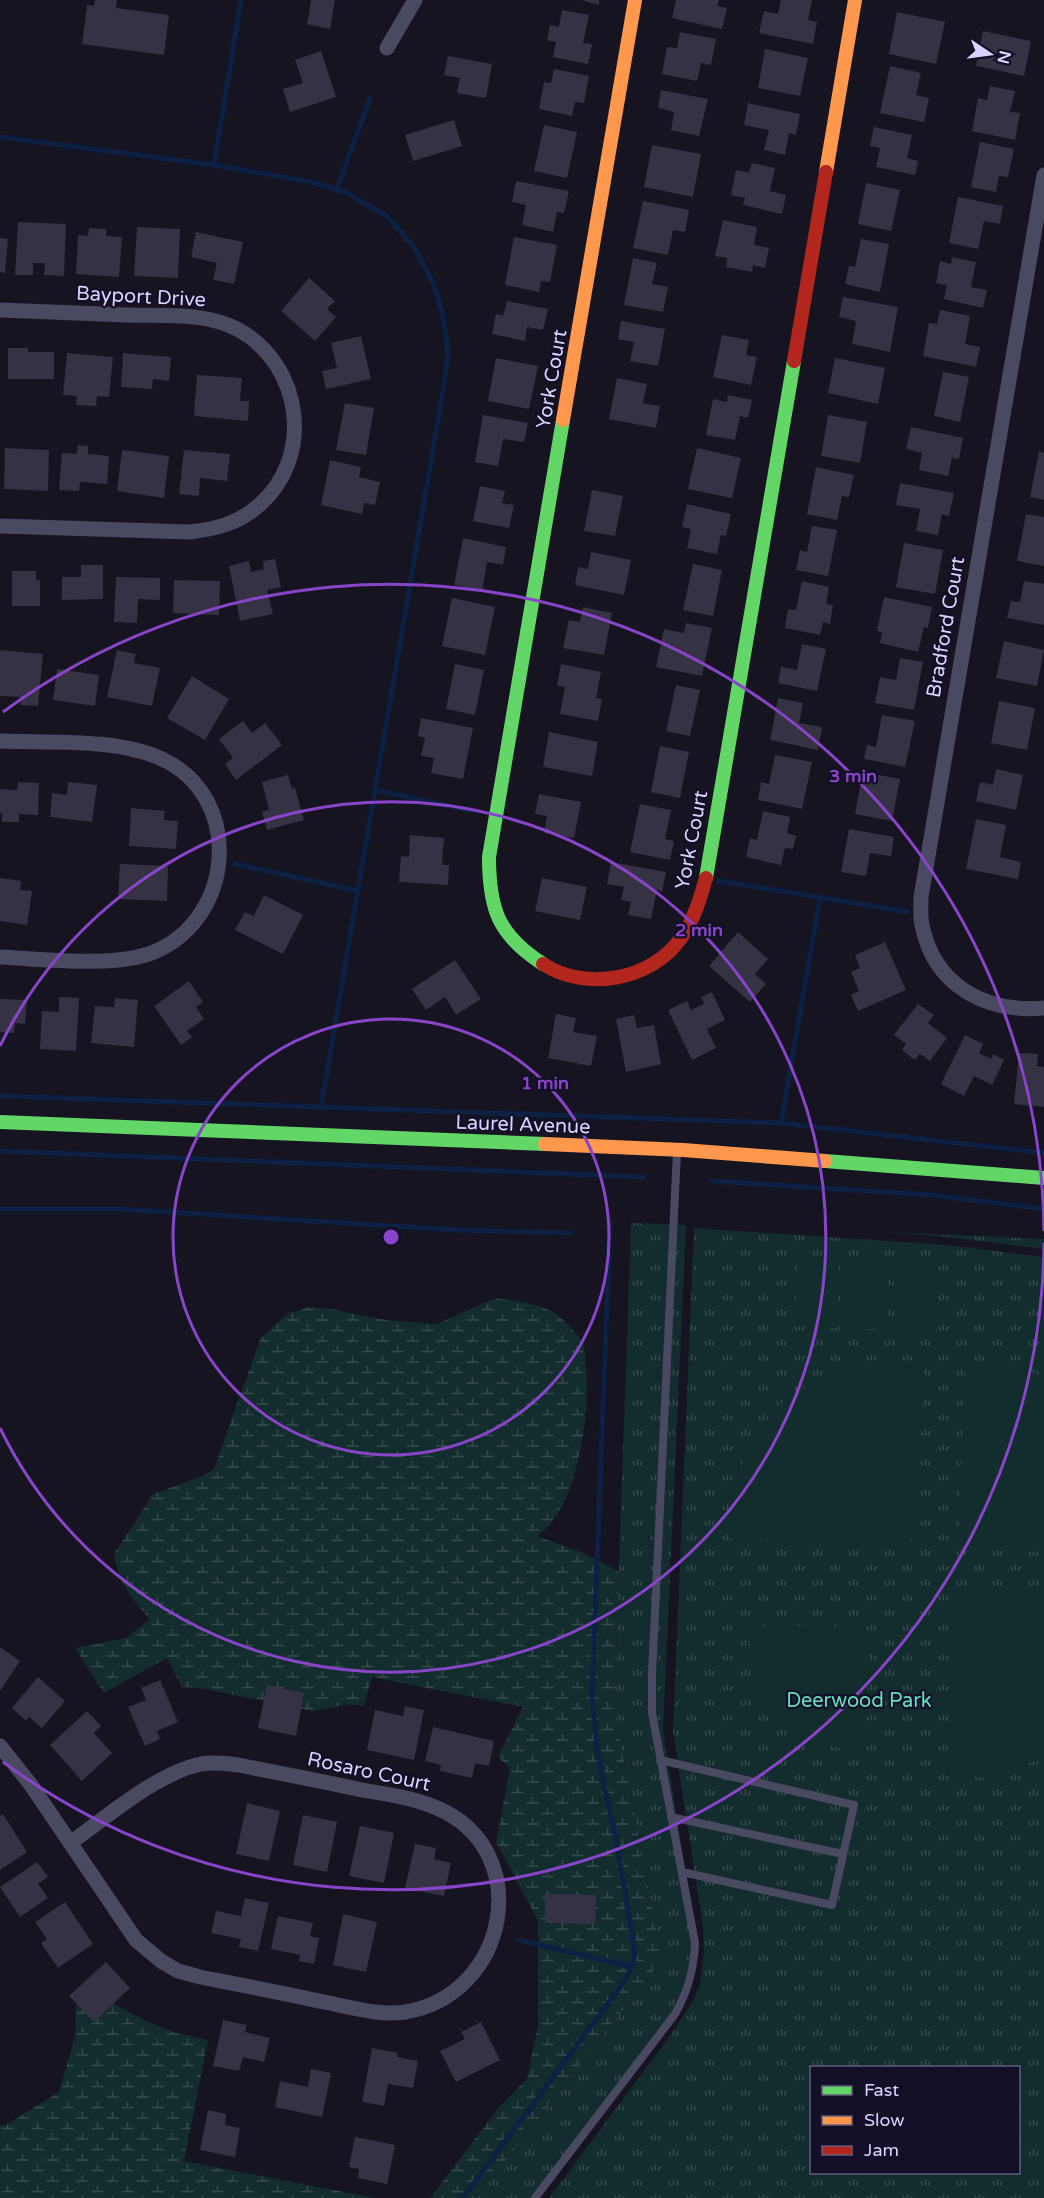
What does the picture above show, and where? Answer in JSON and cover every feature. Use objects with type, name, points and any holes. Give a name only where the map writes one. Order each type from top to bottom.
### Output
[{"type":"street","points":[[387,48],[415,0]]},
{"type":"street","name":"York Court","points":[[635,0],[489,857],[489,883],[494,907],[503,928],[515,943],[528,957],[546,968],[565,975],[602,980],[639,972],[674,948],[692,919],[706,877],[855,0]]},
{"type":"street","name":"Bradford Court","points":[[1044,175],[921,897],[922,924],[930,949],[943,971],[957,986],[972,996],[992,1004],[1009,1008],[1044,1008]]},
{"type":"street","name":"Bayport Drive","points":[[0,310],[182,317],[223,323],[253,340],[276,363],[285,378],[291,396],[294,421],[292,447],[284,470],[272,491],[257,507],[236,521],[214,529],[190,532],[0,526]]},
{"type":"street","points":[[0,741],[112,745],[164,759],[180,770],[203,794],[214,819],[220,848],[219,867],[214,888],[202,913],[184,933],[155,952],[136,958],[113,961],[0,957]]},
{"type":"street","name":"Laurel Avenue","points":[[0,1122],[678,1150],[1044,1178]]},
{"type":"street","name":"Rosaro Court","points":[[0,1746],[17,1765],[70,1843],[136,1940],[161,1961],[178,1971],[374,2012],[391,2013],[420,2008],[454,1991],[471,1976],[485,1958],[499,1918],[499,1898],[495,1874],[486,1853],[474,1834],[438,1808],[387,1794],[238,1765],[201,1764],[171,1774],[70,1843]]},
{"type":"lane","points":[[535,2198],[675,2014],[685,1996],[695,1963],[695,1943],[652,1713],[678,1150]]},
{"type":"lane","points":[[660,1760],[854,1805],[832,1905],[682,1872]]},
{"type":"lane","points":[[671,1817],[843,1854]]},
{"type":"green space","points":[[631,1223],[686,1225],[663,1730],[694,1926],[695,1951],[685,1998],[538,2198],[477,2198],[662,1959],[614,1708]]},
{"type":"green space","name":"Deerwood Park","points":[[694,1228],[947,1245],[1044,1257],[1044,2198],[549,2198],[670,2036],[693,2001],[700,1985],[704,1951],[703,1926],[673,1731]]},
{"type":"green space","points":[[885,1232],[1044,1239],[1044,1249],[947,1237]]},
{"type":"green space","points":[[798,1256],[839,1258],[836,1328],[795,1326]]},
{"type":"green space","points":[[847,1258],[889,1260],[886,1330],[844,1328]]},
{"type":"green space","points":[[896,1261],[938,1262],[935,1332],[894,1330]]},
{"type":"green space","points":[[495,1298],[527,1303],[550,1311],[570,1326],[584,1346],[586,1409],[579,1458],[563,1505],[551,1523],[537,1536],[586,1554],[619,1572],[614,1708],[662,1959],[477,2198],[430,2198],[500,2106],[527,2079],[538,2025],[538,1921],[496,1842],[510,1768],[498,1757],[523,1707],[372,1677],[364,1706],[351,1704],[313,1711],[199,1688],[182,1687],[167,1658],[104,1693],[75,1648],[126,1638],[150,1619],[126,1589],[114,1554],[153,1494],[202,1476],[214,1469],[260,1339],[287,1314],[309,1307],[386,1320],[437,1324]]},
{"type":"green space","points":[[891,1359],[924,1362],[917,1533],[903,1547],[730,1538],[733,1501],[741,1468],[754,1439],[772,1414],[795,1393],[823,1377],[855,1365]]},
{"type":"green space","points":[[966,1364],[1004,1365],[1044,1376],[1044,1552],[969,1548],[958,1536]]},
{"type":"green space","points":[[967,1590],[1044,1593],[1044,1757],[989,1778],[947,1775],[955,1602]]},
{"type":"green space","points":[[750,1626],[858,1627],[869,1639],[866,1748],[832,1747],[816,1742],[801,1735],[774,1714],[764,1700],[752,1671]]},
{"type":"green space","points":[[103,1998],[148,2022],[173,2032],[208,2040],[184,2161],[375,2198],[0,2198],[0,2125],[6,2125],[59,2092],[75,2037],[76,2004]]},
{"type":"building","points":[[95,0],[117,0],[116,8],[169,15],[164,55],[82,44],[87,5],[94,6]]},
{"type":"building","points":[[311,0],[335,0],[330,29],[307,24]]},
{"type":"building","points":[[581,0],[599,0],[599,5]]},
{"type":"building","points":[[676,0],[719,0],[717,6],[727,8],[722,29],[672,18]]},
{"type":"building","points":[[781,0],[812,0],[808,20],[817,22],[813,44],[759,33],[764,11],[778,14]]},
{"type":"building","points":[[562,10],[589,15],[583,43],[592,44],[588,64],[553,57],[556,42],[547,40],[550,25],[559,27]]},
{"type":"building","points":[[897,12],[945,22],[936,64],[889,54]]},
{"type":"building","points":[[983,31],[1031,41],[1024,76],[976,66]]},
{"type":"building","points":[[680,32],[716,39],[711,65],[701,63],[697,81],[662,74],[667,47],[677,48]]},
{"type":"building","points":[[765,49],[808,58],[800,96],[758,88]]},
{"type":"building","points":[[321,51],[336,97],[290,112],[283,89],[303,83],[295,60]]},
{"type":"building","points":[[448,56],[492,64],[486,98],[457,93],[460,78],[444,75]]},
{"type":"building","points":[[890,66],[921,73],[916,95],[929,98],[924,122],[880,113]]},
{"type":"building","points":[[554,69],[589,76],[584,103],[575,102],[572,116],[539,109],[544,82],[551,83]]},
{"type":"building","points":[[990,86],[1015,91],[1010,112],[1020,113],[1015,140],[972,131],[978,98],[987,100]]},
{"type":"building","points":[[661,90],[708,99],[699,136],[671,130],[674,112],[658,108]]},
{"type":"building","points":[[748,103],[800,114],[796,135],[789,133],[785,155],[764,150],[769,130],[744,125]]},
{"type":"building","points":[[454,120],[462,146],[413,161],[405,135]]},
{"type":"building","points":[[544,125],[577,132],[567,178],[534,171]]},
{"type":"building","points":[[874,127],[912,135],[907,158],[918,161],[915,175],[876,167],[880,148],[870,146]]},
{"type":"building","points":[[980,142],[1014,149],[1008,177],[999,176],[996,192],[971,187]]},
{"type":"building","points":[[652,145],[701,154],[693,197],[644,187]]},
{"type":"building","points":[[752,163],[775,168],[770,191],[786,195],[782,214],[743,205],[745,198],[731,195],[736,170],[749,173]]},
{"type":"building","points":[[516,181],[569,191],[564,213],[557,212],[553,232],[522,225],[526,205],[512,202]]},
{"type":"building","points":[[866,183],[900,190],[891,231],[858,224]]},
{"type":"building","points":[[958,197],[1003,206],[1000,224],[984,221],[978,249],[949,243]]},
{"type":"building","points":[[643,201],[689,210],[685,232],[673,230],[668,255],[633,248]]},
{"type":"building","points":[[723,220],[757,227],[754,245],[769,248],[765,268],[753,265],[752,272],[726,267],[727,258],[715,256]]},
{"type":"building","points":[[18,222],[66,224],[64,276],[44,275],[45,263],[33,263],[33,275],[15,275]]},
{"type":"building","points":[[137,227],[180,229],[178,278],[134,276]]},
{"type":"building","points":[[89,228],[106,229],[106,236],[122,237],[119,277],[76,274],[78,235],[88,236]]},
{"type":"building","points":[[196,232],[243,242],[234,284],[213,280],[217,263],[191,257]]},
{"type":"building","points":[[514,237],[557,245],[550,282],[541,281],[539,292],[505,285]]},
{"type":"building","points":[[0,238],[8,239],[5,273],[0,272]]},
{"type":"building","points":[[861,239],[889,244],[880,292],[845,284],[849,266],[855,267]]},
{"type":"building","points":[[952,257],[976,262],[971,287],[987,290],[983,308],[944,299],[947,285],[936,283],[940,261],[951,264]]},
{"type":"building","points":[[633,258],[657,263],[652,284],[668,287],[663,312],[624,305]]},
{"type":"building","points":[[309,278],[335,301],[327,309],[336,317],[315,341],[281,311]]},
{"type":"building","points":[[843,297],[898,307],[890,352],[852,344],[856,321],[839,317]]},
{"type":"building","points":[[507,301],[548,309],[543,330],[527,327],[525,341],[492,334],[496,314],[503,316]]},
{"type":"building","points":[[940,310],[970,316],[965,344],[980,347],[976,367],[923,356],[929,323],[937,324]]},
{"type":"building","points":[[621,321],[665,329],[658,366],[630,361],[634,342],[618,339]]},
{"type":"building","points":[[722,335],[749,340],[746,355],[757,357],[751,385],[713,377]]},
{"type":"building","points":[[361,336],[371,379],[326,389],[322,371],[337,368],[331,343]]},
{"type":"building","points":[[8,348],[28,348],[28,352],[54,352],[54,379],[8,379]]},
{"type":"building","points":[[67,353],[113,357],[109,397],[97,396],[96,406],[76,405],[77,396],[63,395]]},
{"type":"building","points":[[123,353],[171,357],[169,381],[153,379],[152,389],[121,387]]},
{"type":"building","points":[[496,358],[538,366],[529,409],[488,401]]},
{"type":"building","points":[[835,358],[885,368],[878,404],[828,393]]},
{"type":"building","points":[[943,372],[969,377],[960,422],[934,416]]},
{"type":"building","points":[[197,375],[242,378],[240,401],[249,401],[248,421],[194,416]]},
{"type":"building","points":[[617,378],[647,384],[643,403],[660,406],[656,428],[609,419]]},
{"type":"building","points":[[728,395],[752,400],[748,418],[740,416],[735,440],[706,435],[713,399],[727,402]]},
{"type":"building","points":[[345,403],[374,408],[366,455],[336,450]]},
{"type":"building","points":[[483,415],[528,423],[524,442],[503,439],[498,466],[475,462]]},
{"type":"building","points":[[828,415],[867,422],[860,463],[821,456]]},
{"type":"building","points":[[911,427],[963,438],[959,459],[952,458],[948,476],[919,470],[922,453],[906,449]]},
{"type":"building","points":[[78,445],[88,446],[88,454],[109,456],[107,484],[80,482],[79,491],[59,490],[62,453],[77,454]]},
{"type":"building","points":[[5,448],[49,450],[48,491],[4,489]]},
{"type":"building","points":[[697,448],[741,458],[732,498],[688,489]]},
{"type":"building","points":[[122,450],[169,456],[164,498],[117,491]]},
{"type":"building","points":[[184,450],[230,454],[227,481],[200,478],[199,496],[179,494]]},
{"type":"building","points":[[1039,451],[1044,453],[1044,500],[1030,497]]},
{"type":"building","points":[[330,460],[361,467],[359,477],[380,482],[375,505],[364,503],[362,514],[321,505]]},
{"type":"building","points":[[816,467],[854,475],[849,497],[842,496],[837,520],[807,514]]},
{"type":"building","points":[[900,483],[954,493],[949,516],[942,514],[938,535],[916,531],[920,509],[896,505]]},
{"type":"building","points":[[480,486],[505,491],[502,503],[514,505],[509,528],[473,521]]},
{"type":"building","points":[[592,490],[623,496],[615,536],[584,531]]},
{"type":"building","points":[[687,504],[731,514],[726,536],[721,535],[717,554],[687,548],[691,529],[682,527]]},
{"type":"building","points":[[1026,514],[1044,517],[1044,566],[1017,561]]},
{"type":"building","points":[[812,526],[837,530],[828,576],[796,570],[800,550],[807,552]]},
{"type":"building","points":[[463,538],[506,547],[503,565],[487,562],[482,591],[454,585]]},
{"type":"building","points":[[904,543],[943,550],[935,594],[896,587]]},
{"type":"building","points":[[591,552],[631,560],[624,595],[575,585],[578,567],[588,569]]},
{"type":"building","points":[[275,559],[281,587],[267,590],[273,614],[240,621],[229,566],[249,561],[251,572],[264,569],[263,561]]},
{"type":"building","points":[[693,564],[722,570],[713,616],[683,610]]},
{"type":"building","points":[[81,565],[103,565],[103,599],[62,600],[62,577],[81,577]]},
{"type":"building","points":[[12,571],[36,571],[36,580],[40,580],[40,606],[12,606]]},
{"type":"building","points":[[116,577],[160,578],[160,600],[138,599],[137,623],[114,622]]},
{"type":"building","points":[[174,580],[220,581],[219,615],[173,613]]},
{"type":"building","points":[[802,581],[829,587],[826,604],[833,605],[830,624],[823,622],[820,635],[785,628],[788,609],[796,610]]},
{"type":"building","points":[[1024,581],[1044,584],[1044,625],[1007,618],[1011,601],[1020,602]]},
{"type":"building","points":[[884,597],[932,607],[928,628],[924,627],[918,652],[880,643],[882,632],[877,631]]},
{"type":"building","points":[[452,598],[495,607],[485,655],[442,646]]},
{"type":"building","points":[[583,607],[612,613],[604,655],[563,648],[569,620],[580,622]]},
{"type":"building","points":[[686,623],[712,628],[702,676],[656,667],[664,629],[684,633]]},
{"type":"building","points":[[1004,641],[1044,650],[1037,686],[996,678]]},
{"type":"building","points":[[802,644],[826,649],[817,691],[778,683],[781,667],[797,670]]},
{"type":"building","points":[[0,650],[43,654],[38,706],[20,705],[21,697],[0,696]]},
{"type":"building","points":[[117,650],[136,654],[134,663],[160,668],[152,706],[107,697]]},
{"type":"building","points":[[900,658],[923,662],[914,710],[875,703],[880,677],[896,680]]},
{"type":"building","points":[[455,664],[484,670],[475,715],[446,709]]},
{"type":"building","points":[[561,664],[601,672],[596,698],[602,699],[598,721],[560,714],[565,687],[557,686]]},
{"type":"building","points":[[57,669],[99,675],[95,706],[53,700]]},
{"type":"building","points":[[192,676],[229,699],[205,740],[167,718]]},
{"type":"building","points":[[676,685],[700,690],[690,736],[666,731]]},
{"type":"building","points":[[778,698],[803,703],[799,723],[822,727],[818,750],[770,740]]},
{"type":"building","points":[[999,701],[1035,708],[1027,750],[991,743]]},
{"type":"building","points":[[882,715],[915,721],[905,767],[864,759],[867,745],[876,747]]},
{"type":"building","points":[[421,718],[473,728],[463,779],[431,773],[434,758],[421,756],[425,738],[418,736]]},
{"type":"building","points":[[243,721],[252,733],[265,723],[282,745],[236,780],[225,764],[233,758],[219,739]]},
{"type":"building","points":[[549,732],[598,742],[592,776],[543,767]]},
{"type":"building","points":[[660,746],[689,752],[680,798],[651,792]]},
{"type":"building","points":[[775,755],[812,762],[802,809],[758,800],[761,782],[769,784]]},
{"type":"building","points":[[996,769],[1023,775],[1016,810],[976,801],[980,782],[993,785]]},
{"type":"building","points":[[863,772],[900,779],[892,821],[855,814]]},
{"type":"building","points":[[288,775],[292,789],[295,788],[304,820],[267,830],[262,812],[269,810],[262,782]]},
{"type":"building","points":[[18,782],[39,783],[38,815],[19,814],[19,822],[2,822],[0,789],[17,790]]},
{"type":"building","points":[[68,782],[97,785],[92,822],[50,817],[52,793],[67,795]]},
{"type":"building","points":[[539,794],[581,802],[574,838],[544,833],[547,816],[535,814]]},
{"type":"building","points":[[640,804],[671,810],[665,839],[674,841],[670,860],[630,852]]},
{"type":"building","points":[[131,808],[165,811],[164,820],[178,821],[176,849],[129,846]]},
{"type":"building","points":[[763,811],[790,817],[787,833],[796,836],[793,849],[785,848],[781,865],[746,857],[750,838],[757,840]]},
{"type":"building","points":[[976,819],[1006,825],[1000,857],[1021,862],[1018,879],[966,869]]},
{"type":"building","points":[[849,829],[894,837],[891,856],[870,853],[866,876],[841,872]]},
{"type":"building","points":[[410,835],[444,838],[442,865],[449,865],[448,885],[399,882],[401,856],[409,857]]},
{"type":"building","points":[[611,862],[666,872],[662,892],[657,890],[651,919],[628,915],[631,902],[621,900],[624,887],[607,884]]},
{"type":"building","points":[[120,864],[168,866],[167,901],[118,899]]},
{"type":"building","points":[[0,878],[21,881],[20,890],[32,891],[27,925],[0,921]]},
{"type":"building","points":[[542,878],[587,887],[580,920],[535,911]]},
{"type":"building","points":[[264,895],[303,915],[283,954],[235,930],[245,912],[254,916]]},
{"type":"building","points":[[738,932],[768,959],[755,974],[766,984],[750,1002],[709,966]]},
{"type":"building","points":[[885,942],[906,990],[858,1011],[851,995],[859,991],[851,972],[860,968],[855,955]]},
{"type":"building","points":[[455,960],[481,999],[456,1015],[445,997],[426,1010],[412,989]]},
{"type":"building","points":[[189,981],[203,1002],[196,1007],[204,1019],[187,1031],[192,1037],[181,1045],[154,1006]]},
{"type":"building","points":[[712,992],[725,1020],[707,1029],[716,1048],[692,1060],[668,1010],[687,1001],[691,1010],[704,1004],[701,997]]},
{"type":"building","points":[[59,997],[79,998],[76,1051],[40,1049],[42,1011],[59,1012]]},
{"type":"building","points":[[115,998],[138,1000],[134,1047],[91,1043],[95,1006],[114,1007]]},
{"type":"building","points":[[0,999],[27,1000],[25,1024],[15,1023],[14,1033],[0,1032]]},
{"type":"building","points":[[918,1004],[934,1015],[928,1023],[947,1038],[930,1061],[920,1054],[915,1060],[902,1050],[906,1044],[894,1035]]},
{"type":"building","points":[[556,1014],[576,1018],[573,1032],[597,1036],[591,1066],[548,1058]]},
{"type":"building","points":[[634,1015],[637,1028],[654,1025],[661,1064],[626,1072],[616,1019]]},
{"type":"building","points":[[965,1035],[983,1044],[979,1053],[991,1059],[993,1054],[1004,1060],[992,1085],[974,1076],[964,1096],[941,1084]]},
{"type":"building","points":[[1019,1053],[1038,1054],[1037,1066],[1044,1067],[1044,1107],[1014,1104]]},
{"type":"building","points":[[0,1647],[20,1661],[0,1691]]},
{"type":"building","points":[[38,1677],[65,1701],[42,1728],[29,1717],[26,1721],[12,1708]]},
{"type":"building","points":[[160,1680],[178,1722],[157,1731],[160,1739],[145,1746],[128,1707],[146,1700],[141,1688]]},
{"type":"building","points":[[267,1685],[304,1693],[296,1736],[258,1728]]},
{"type":"building","points":[[405,1706],[424,1710],[414,1760],[367,1750],[375,1710],[403,1716]]},
{"type":"building","points":[[87,1711],[101,1726],[94,1733],[112,1753],[82,1781],[50,1745]]},
{"type":"building","points":[[433,1727],[494,1741],[489,1766],[475,1763],[472,1778],[440,1771],[441,1765],[425,1761]]},
{"type":"building","points":[[247,1803],[280,1811],[269,1861],[236,1854]]},
{"type":"building","points":[[3,1814],[27,1852],[0,1870],[0,1816]]},
{"type":"building","points":[[303,1815],[337,1822],[327,1872],[293,1865]]},
{"type":"building","points":[[360,1826],[394,1833],[384,1883],[349,1876]]},
{"type":"building","points":[[415,1844],[436,1848],[434,1859],[451,1863],[444,1896],[405,1888]]},
{"type":"building","points":[[37,1862],[48,1877],[38,1884],[48,1898],[20,1917],[0,1887]]},
{"type":"building","points":[[545,1894],[596,1895],[595,1924],[545,1923]]},
{"type":"building","points":[[245,1898],[269,1903],[258,1951],[239,1947],[241,1939],[211,1933],[216,1911],[241,1916]]},
{"type":"building","points":[[65,1902],[93,1944],[58,1968],[41,1943],[47,1939],[35,1922]]},
{"type":"building","points":[[343,1914],[377,1922],[366,1972],[333,1965]]},
{"type":"building","points":[[278,1916],[313,1923],[310,1936],[319,1938],[314,1964],[299,1961],[300,1955],[271,1949]]},
{"type":"building","points":[[106,1962],[130,1988],[94,2022],[69,1996]]},
{"type":"building","points":[[223,2020],[247,2025],[245,2032],[270,2038],[264,2062],[243,2057],[239,2071],[213,2066]]},
{"type":"building","points":[[481,2022],[500,2060],[456,2082],[440,2051],[465,2039],[461,2032]]},
{"type":"building","points":[[372,2048],[398,2053],[397,2057],[418,2061],[413,2088],[388,2084],[384,2106],[362,2102]]},
{"type":"building","points":[[311,2069],[331,2073],[322,2117],[275,2107],[280,2081],[308,2087]]},
{"type":"building","points":[[208,2110],[226,2114],[225,2125],[240,2128],[235,2157],[200,2150]]},
{"type":"building","points":[[355,2137],[395,2145],[387,2184],[358,2178],[359,2169],[349,2167]]},
{"type":"waterway","points":[[214,165],[241,0]]},
{"type":"waterway","points":[[337,189],[370,98]]},
{"type":"waterway","points":[[0,137],[214,165],[312,182],[347,193],[388,217],[416,250],[434,285],[444,321],[448,354],[443,391],[321,1107]]},
{"type":"waterway","points":[[375,790],[472,811]]},
{"type":"waterway","points":[[235,864],[358,891]]},
{"type":"waterway","points":[[719,881],[908,912]]},
{"type":"waterway","points":[[781,1123],[820,898]]},
{"type":"waterway","points":[[0,1096],[781,1123],[1044,1153]]},
{"type":"waterway","points":[[0,1151],[644,1177]]},
{"type":"waterway","points":[[711,1181],[931,1195],[1044,1209]]},
{"type":"waterway","points":[[0,1209],[119,1209],[457,1230],[570,1233]]},
{"type":"waterway","points":[[463,2198],[621,1986],[632,1967],[635,1953],[618,1850],[598,1755],[592,1696],[610,1222]]},
{"type":"waterway","points":[[519,1940],[632,1967]]},
{"type":"traffic: fast","points":[[706,878],[794,361]]},
{"type":"traffic: fast","points":[[543,964],[516,942],[499,919],[491,892],[489,857],[563,420]]},
{"type":"traffic: fast","points":[[0,1122],[545,1144]]},
{"type":"traffic: fast","points":[[825,1161],[1044,1178]]},
{"type":"traffic: slow","points":[[563,420],[635,0]]},
{"type":"traffic: slow","points":[[826,172],[855,0]]},
{"type":"traffic: slow","points":[[545,1144],[683,1150],[825,1161]]},
{"type":"traffic: jam","points":[[794,361],[826,172]]},
{"type":"traffic: jam","points":[[543,964],[560,973],[579,978],[598,979],[636,972],[653,964],[669,952],[686,931],[706,878]]}]
